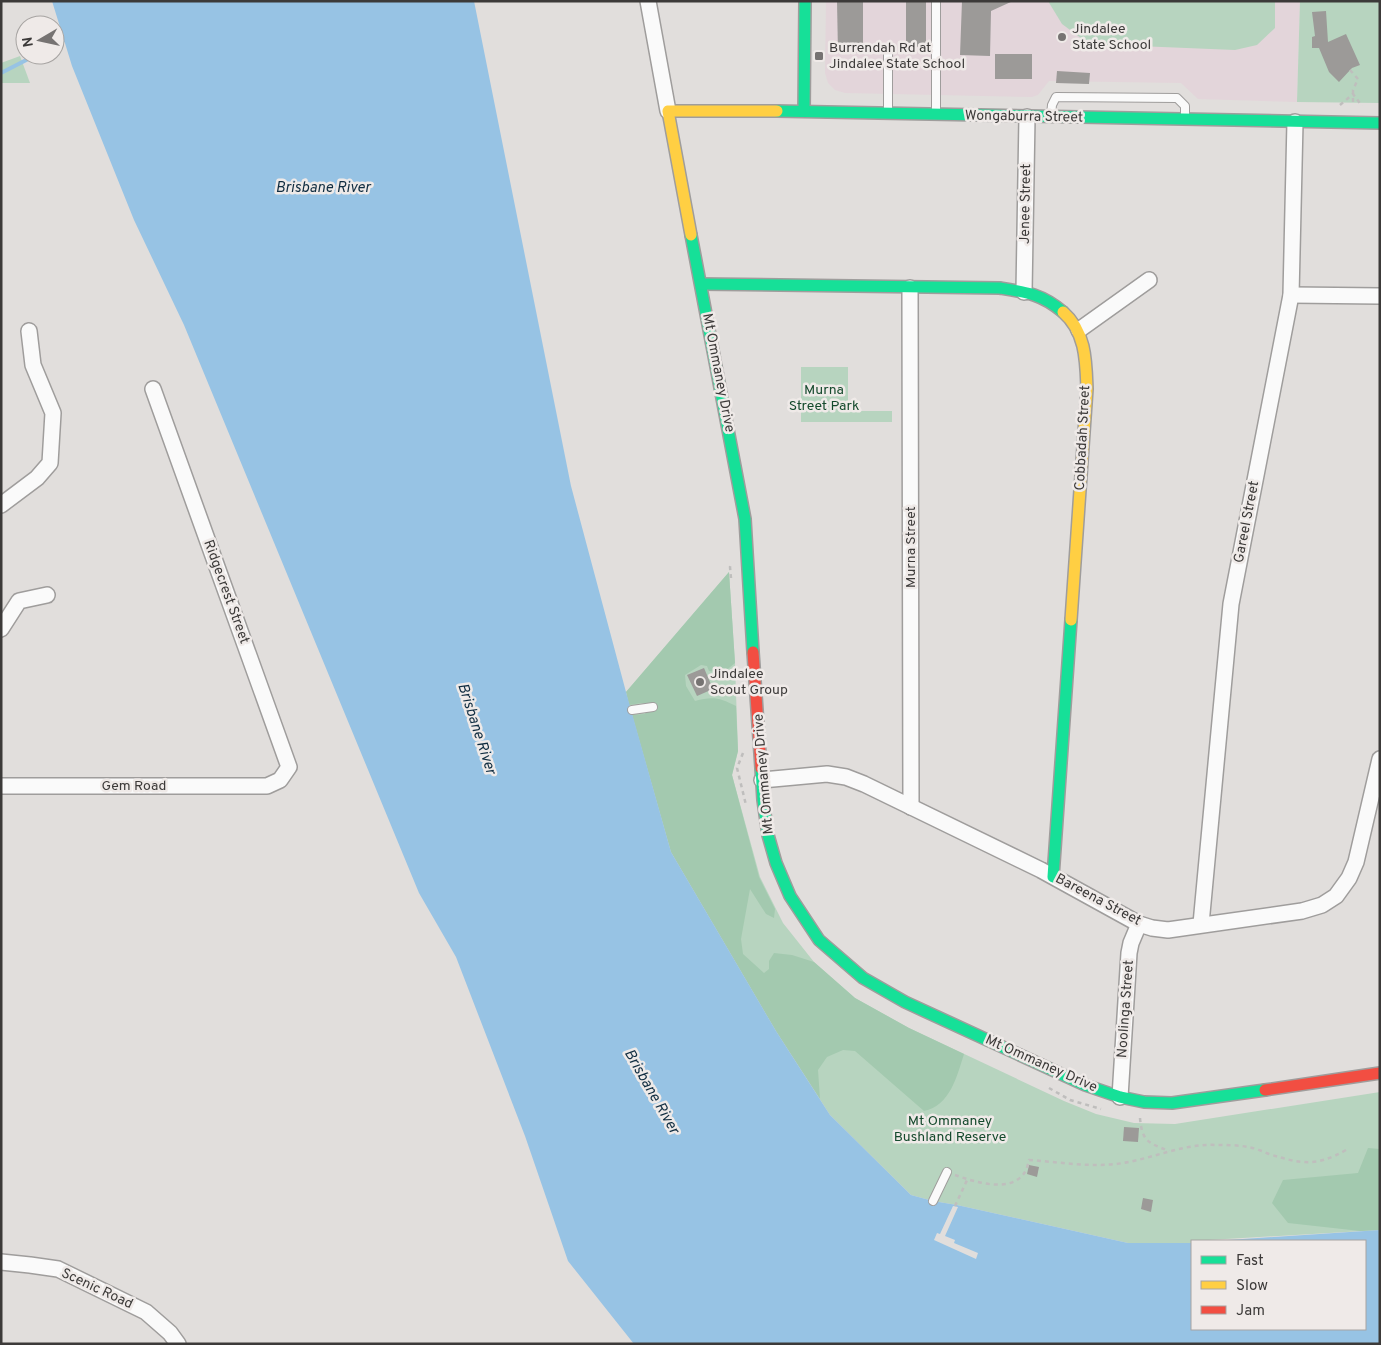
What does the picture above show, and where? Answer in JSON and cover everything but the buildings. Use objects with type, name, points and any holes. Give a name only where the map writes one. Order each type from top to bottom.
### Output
[{"type":"street","name":"Mt Ommaney Drive","points":[[648,1],[745,519],[762,780],[768,835],[776,863],[790,896],[819,940],[862,978],[905,1002],[1085,1086],[1120,1097],[1144,1102],[1198,1100],[1380,1073]]},
{"type":"street","points":[[804,111],[805,1]]},
{"type":"street","name":"Wongaburra Street","points":[[668,110],[1380,123]]},
{"type":"street","name":"Jenee Street","points":[[1024,292],[1026,117]]},
{"type":"street","name":"Gareel Street","points":[[1201,924],[1231,604],[1291,295],[1295,122]]},
{"type":"street","points":[[701,284],[1000,288],[1035,294],[1056,306],[1079,330],[1149,280]]},
{"type":"street","name":"Murna Street","points":[[910,288],[911,807]]},
{"type":"street","points":[[1291,295],[1380,296]]},
{"type":"street","name":"Cobbadah Street","points":[[1054,877],[1088,389],[1079,330]]},
{"type":"street","points":[[1,505],[37,478],[50,463],[53,413],[32,365],[28,331]]},
{"type":"street","name":"Ridgecrest Street","points":[[153,389],[289,767],[280,780],[267,786]]},
{"type":"street","points":[[1,629],[19,601],[47,595]]},
{"type":"street","name":"Bareena Street","points":[[762,780],[827,774],[846,777],[884,793],[1054,877],[1139,924],[1168,930],[1302,911],[1322,905],[1336,896],[1350,878],[1356,862],[1380,759]]},
{"type":"street","name":"Gem Road","points":[[1,786],[267,786]]},
{"type":"street","name":"Noolinga Street","points":[[1120,1097],[1129,953],[1139,924]]},
{"type":"street","name":"Scenic Road","points":[[1,1262],[30,1264],[58,1270],[146,1312],[170,1333],[178,1344]]},
{"type":"lane","points":[[936,1],[936,114]]},
{"type":"lane","points":[[888,49],[888,113]]},
{"type":"lane","points":[[1051,117],[1052,105],[1056,97],[1177,98],[1185,106],[1186,120]]},
{"type":"lane","points":[[632,710],[654,707]]},
{"type":"lane","points":[[933,1201],[947,1172]]},
{"type":"path","points":[[1350,70],[1358,79],[1353,94],[1353,106]]},
{"type":"path","points":[[1340,105],[1353,94]]},
{"type":"path","points":[[1353,94],[1362,106]]},
{"type":"path","points":[[1140,1117],[1141,1131],[1145,1140],[1152,1145],[1169,1151]]},
{"type":"path","points":[[955,1206],[968,1178],[989,1184],[1005,1185],[1015,1181],[1025,1171],[1028,1160],[1076,1165],[1116,1164],[1142,1160],[1184,1147],[1215,1144],[1248,1146],[1290,1161],[1306,1162],[1321,1161],[1346,1150]]},
{"type":"shaded area","name":"Jindalee State School","points":[[826,1],[1300,1],[1297,102],[1198,99],[1181,83],[1049,81],[1038,95],[1032,97],[845,93],[835,90],[828,83],[825,73]]},
{"type":"green space","points":[[1048,1],[1275,1],[1275,28],[1257,45],[1235,50],[1089,44],[1062,24]]},
{"type":"green space","points":[[1300,1],[1380,1],[1380,103],[1297,102]]},
{"type":"green space","points":[[15,58],[15,65],[23,65],[30,83],[1,83],[1,63]]},
{"type":"green space","name":"Murna Street Park","points":[[801,367],[848,367],[848,411],[892,411],[892,422],[801,422]]},
{"type":"green space","name":"Mt Ommaney Bushland Reserve","points":[[729,572],[738,751],[732,775],[760,877],[783,923],[814,962],[855,998],[909,1028],[1064,1101],[1096,1114],[1134,1123],[1175,1124],[1380,1092],[1380,1230],[1191,1240],[1191,1243],[1128,1243],[911,1195],[830,1115],[776,1031],[671,852],[626,692]]},
{"type":"green space","points":[[729,572],[735,663],[723,673],[709,671],[707,666],[701,665],[685,675],[686,686],[695,701],[716,699],[736,706],[738,751],[732,775],[759,877],[775,909],[774,918],[766,914],[750,889],[741,939],[743,954],[764,973],[769,969],[769,961],[774,953],[792,955],[814,962],[855,998],[909,1028],[964,1054],[951,1089],[946,1097],[933,1108],[924,1111],[855,1051],[843,1050],[827,1057],[818,1070],[820,1099],[776,1031],[671,852],[632,715],[645,714],[649,704],[629,705],[626,692]]},
{"type":"green space","points":[[1368,1148],[1380,1149],[1380,1230],[1360,1231],[1288,1223],[1272,1203],[1283,1180],[1358,1173]]},
{"type":"water","name":"Brisbane River","points":[[52,1],[474,1],[571,486],[671,852],[776,1031],[830,1115],[911,1195],[1128,1243],[1191,1243],[1191,1330],[1366,1330],[1366,1240],[1228,1240],[1380,1230],[1380,1344],[634,1344],[568,1261],[525,1136],[456,957],[419,893],[184,325],[134,220],[72,66],[65,43],[65,15],[56,15]]},
{"type":"pier","points":[[953,1206],[958,1207],[945,1236],[955,1240],[954,1243],[978,1253],[976,1259],[934,1240],[937,1233],[940,1234]]},
{"type":"waterway","points":[[1,73],[17,65]]},
{"type":"traffic: fast","points":[[804,111],[805,1]]},
{"type":"traffic: fast","points":[[777,111],[1380,123]]},
{"type":"traffic: fast","points":[[691,235],[745,519],[753,652]]},
{"type":"traffic: fast","points":[[701,284],[1000,288],[1041,298],[1063,312]]},
{"type":"traffic: fast","points":[[1053,877],[1071,620]]},
{"type":"traffic: fast","points":[[761,768],[768,835],[776,863],[790,896],[819,940],[863,978],[905,1002],[1085,1085],[1120,1097],[1144,1102],[1172,1103],[1265,1090]]},
{"type":"traffic: slow","points":[[691,235],[668,111],[777,111]]},
{"type":"traffic: slow","points":[[1063,312],[1071,320],[1080,338],[1085,358],[1087,389],[1071,620]]},
{"type":"traffic: jam","points":[[753,652],[761,768]]},
{"type":"traffic: jam","points":[[1265,1090],[1380,1073]]},
{"type":"place","name":"Jindalee State School","points":[[1062,37]]},
{"type":"place","name":"Burrendah Rd at Jindalee State School","points":[[819,56]]},
{"type":"place","name":"Jindalee Scout Group","points":[[700,682]]}]
